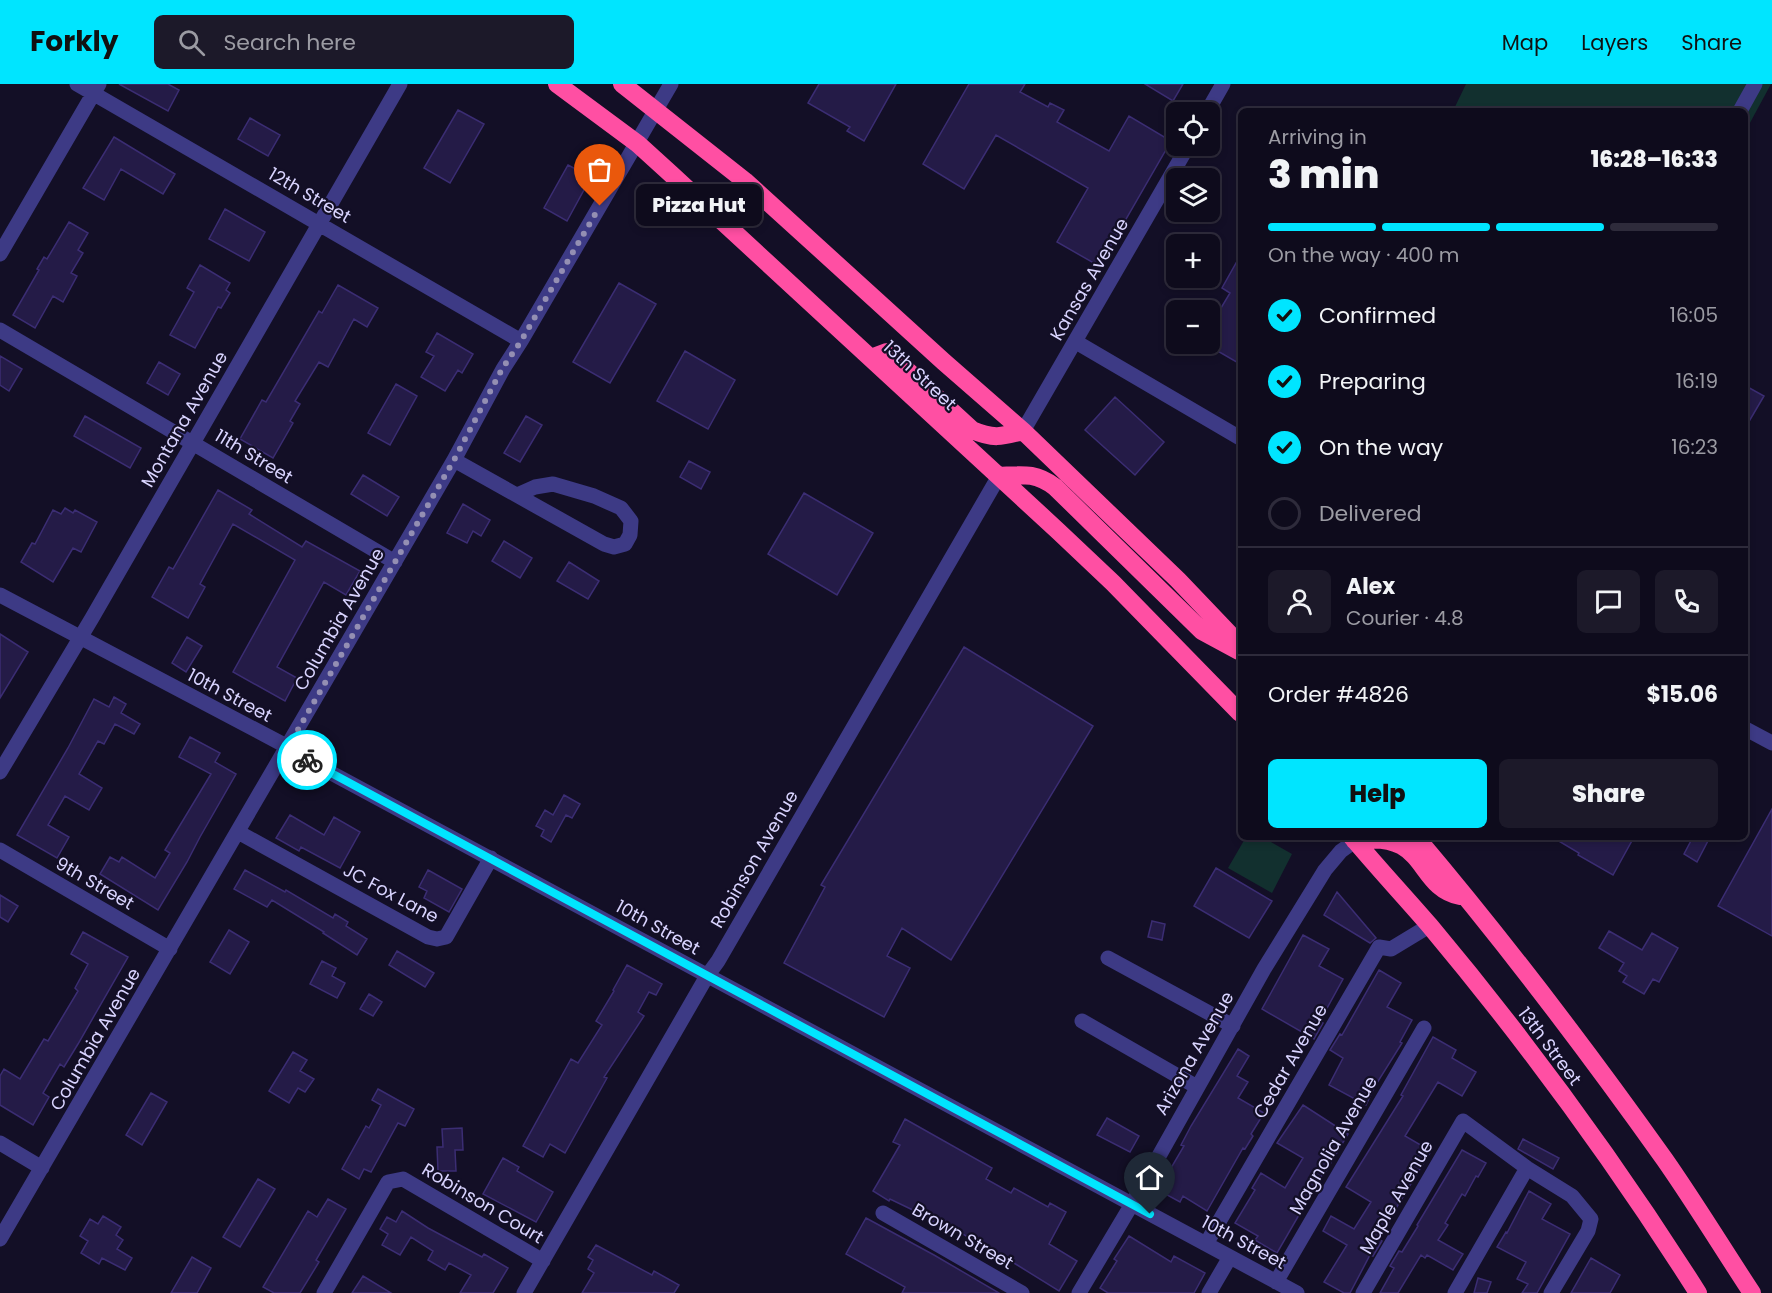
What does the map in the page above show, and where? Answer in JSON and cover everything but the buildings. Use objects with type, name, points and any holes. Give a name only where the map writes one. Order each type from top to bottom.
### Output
[{"type":"highway","name":"13th Street","points":[[557,84],[638,144],[1113,583],[1231,694],[1238,708]]},
{"type":"highway","name":"13th Street","points":[[622,84],[745,181],[1023,431],[1178,580],[1238,643]]},
{"type":"highway","points":[[871,358],[887,352],[972,430],[986,436],[999,437],[1023,431]]},
{"type":"highway","points":[[999,476],[1032,475],[1054,487],[1203,631],[1238,651]]},
{"type":"highway","name":"13th Street","points":[[1354,840],[1429,926],[1532,1055],[1623,1179],[1698,1293]]},
{"type":"highway","points":[[1387,840],[1394,841],[1417,857],[1436,883],[1453,895],[1466,897]]},
{"type":"highway","name":"13th Street","points":[[1418,840],[1535,983],[1653,1144],[1752,1293]]},
{"type":"street","name":"12th Street","points":[[77,84],[96,89],[521,341]]},
{"type":"street","name":"Montana Avenue","points":[[0,772],[400,84]]},
{"type":"street","name":"Columbia Avenue","points":[[0,1239],[454,460],[502,369],[638,144],[671,84]]},
{"type":"street","points":[[1213,102],[1223,84]]},
{"type":"street","points":[[1742,108],[1755,84]]},
{"type":"street","points":[[0,254],[96,89]]},
{"type":"street","name":"Kansas Avenue","points":[[1023,431],[1182,156]]},
{"type":"street","name":"11th Street","points":[[0,330],[395,562]]},
{"type":"street","points":[[1076,342],[1238,437]]},
{"type":"street","points":[[454,460],[604,544],[614,548],[625,544],[630,535],[631,521],[621,508],[594,496],[553,484],[534,487],[517,495]]},
{"type":"street","name":"Robinson Avenue","points":[[524,1293],[999,476]]},
{"type":"street","name":"10th Street","points":[[0,595],[288,747],[1297,1293]]},
{"type":"street","points":[[1748,730],[1772,743]]},
{"type":"street","name":"JC Fox Lane","points":[[238,832],[428,937],[437,939],[446,937],[491,858]]},
{"type":"street","name":"Arizona Avenue","points":[[1079,1293],[1132,1204],[1264,969],[1325,870],[1352,840]]},
{"type":"street","name":"9th Street","points":[[0,850],[170,949]]},
{"type":"street","name":"Cedar Avenue","points":[[1206,1244],[1379,947],[1391,949],[1429,926]]},
{"type":"street","points":[[1108,958],[1233,1026]]},
{"type":"street","points":[[1082,1021],[1197,1087]]},
{"type":"street","name":"Magnolia Avenue","points":[[1276,1281],[1424,1028]]},
{"type":"street","name":"Maple Avenue","points":[[1363,1293],[1463,1121],[1527,1168]]},
{"type":"street","points":[[0,1143],[42,1168]]},
{"type":"street","points":[[1455,1293],[1527,1168],[1572,1196],[1591,1219],[1588,1231],[1551,1293]]},
{"type":"street","name":"Robinson Court","points":[[324,1293],[388,1182],[404,1179],[543,1261]]},
{"type":"street","name":"Brown Street","points":[[883,1213],[1022,1293]]},
{"type":"street","points":[[1209,1293],[1230,1257]]},
{"type":"green space","points":[[1466,84],[1771,84],[1748,126],[1748,108],[1454,108]]},
{"type":"green space","points":[[1244,840],[1267,840],[1292,854],[1272,893],[1228,868]]},
{"type":"way so far","points":[[307,760],[288,747],[454,460],[502,369],[521,341],[600,206]]},
{"type":"place","name":"Pizza Hut","points":[[600,206]]},
{"type":"route","points":[[307,760],[1150,1214]]}]
